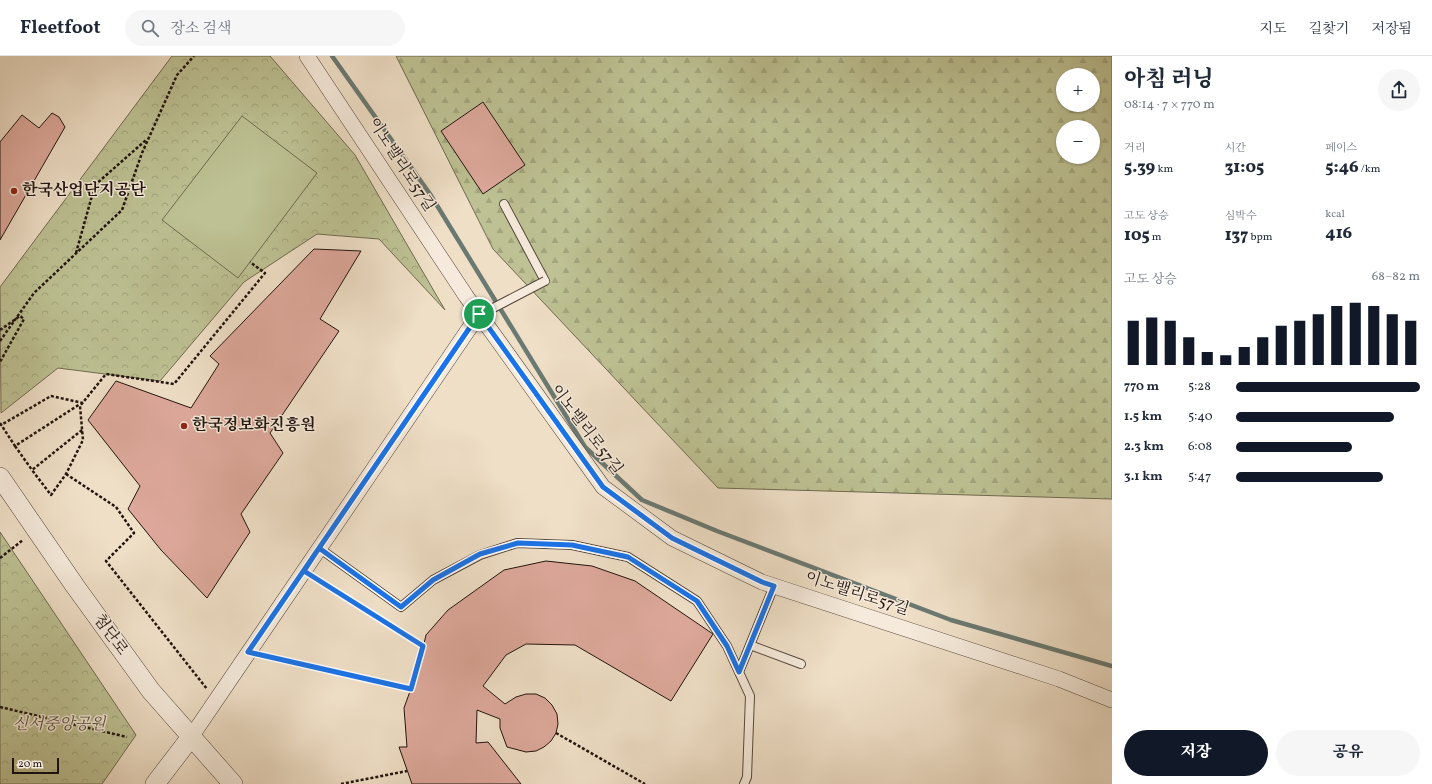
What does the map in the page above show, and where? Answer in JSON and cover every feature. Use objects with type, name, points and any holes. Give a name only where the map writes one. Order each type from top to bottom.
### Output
[{"type":"street","name":"이노밸리로57길","points":[[307,56],[478,315],[603,487],[672,538],[762,582],[1059,679],[1112,700]]},
{"type":"street","points":[[155,784],[216,700],[478,315]]},
{"type":"street","name":"첨단로","points":[[0,477],[151,691],[233,784]]},
{"type":"lane","points":[[478,315],[545,281],[504,204]]},
{"type":"lane","points":[[319,548],[401,607],[433,580],[480,554],[518,543],[572,545],[628,557],[697,601],[727,646],[750,696],[748,777],[744,784]]},
{"type":"lane","points":[[739,672],[774,586]]},
{"type":"lane","points":[[750,645],[802,664]]},
{"type":"path","points":[[0,342],[34,293],[122,210],[148,139],[177,75],[194,56]]},
{"type":"path","points":[[75,254],[95,185],[148,139]]},
{"type":"path","points":[[0,423],[51,495],[66,474],[83,440],[80,406],[106,374],[174,384],[264,273],[250,262]]},
{"type":"path","points":[[0,330],[20,316],[24,319],[0,362]]},
{"type":"path","points":[[0,423],[1,425],[51,396],[83,403]]},
{"type":"path","points":[[15,446],[83,403]]},
{"type":"path","points":[[32,470],[82,430]]},
{"type":"path","points":[[66,474],[116,508],[134,533],[106,561],[216,700]]},
{"type":"path","points":[[0,558],[36,530]]},
{"type":"path","points":[[248,652],[411,689],[423,646],[304,571]]},
{"type":"path","points":[[0,707],[127,737]]},
{"type":"path","points":[[556,733],[645,784]]},
{"type":"path","points":[[342,784],[407,771]]},
{"type":"green space","points":[[172,56],[270,56],[355,155],[445,310],[379,239],[317,234],[244,282],[160,381],[58,368],[1,413],[0,287]]},
{"type":"green space","points":[[396,56],[1112,56],[1112,499],[718,488],[493,249]]},
{"type":"green space","points":[[242,116],[317,173],[238,278],[162,220]]},
{"type":"green space","name":"신서중앙공원","points":[[0,532],[136,735],[102,784],[0,784]]},
{"type":"building","points":[[483,102],[525,165],[483,194],[441,131]]},
{"type":"building","name":"한국산업단지공단","points":[[52,113],[59,117],[65,127],[0,240],[0,142],[22,115],[39,128]]},
{"type":"building","name":"한국정보화진흥원","points":[[314,249],[361,251],[320,319],[339,331],[270,433],[283,453],[241,514],[250,532],[207,598],[161,550],[128,509],[140,486],[88,420],[116,381],[191,408],[219,364],[210,356]]},
{"type":"building","points":[[546,561],[592,566],[635,581],[713,634],[671,701],[575,645],[526,644],[506,655],[483,686],[505,704],[516,697],[526,694],[536,694],[545,698],[552,705],[557,714],[558,724],[556,733],[551,741],[536,751],[526,752],[507,747],[500,728],[500,719],[477,710],[476,743],[488,742],[521,784],[412,784],[399,747],[407,747],[404,708],[418,669],[426,635],[448,610],[504,570]]},
{"type":"waterway","points":[[332,56],[430,194],[585,447],[642,500],[717,531],[951,620],[1112,666]]},
{"type":"place","name":"한국산업단지공단","points":[[14,191]]},
{"type":"place","name":"한국정보화진흥원","points":[[184,426]]},
{"type":"route","points":[[479,314],[304,571],[248,652],[411,689],[423,646],[304,571],[319,548],[401,607],[433,580],[480,554],[518,543],[572,545],[628,557],[697,601],[727,646],[739,672],[774,586],[762,582],[672,538],[603,487],[479,314]]}]
